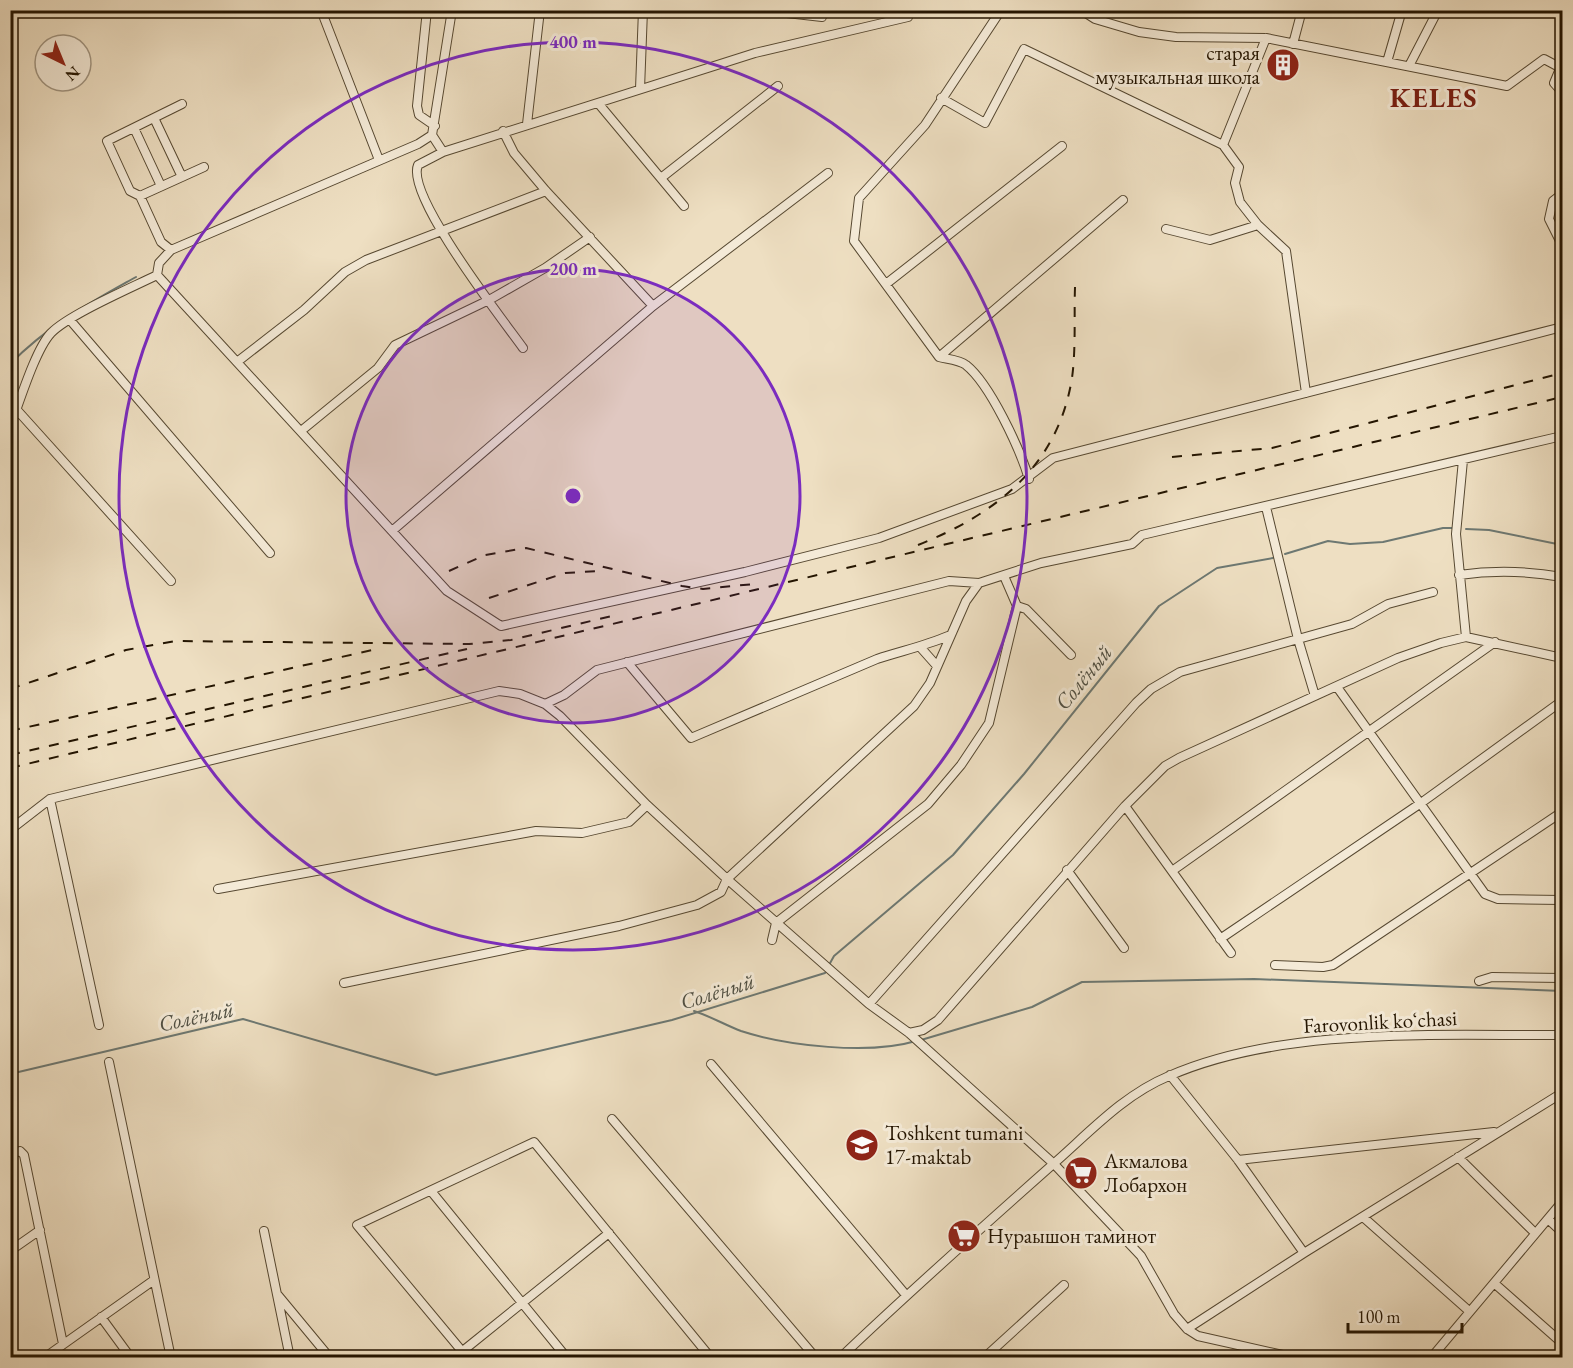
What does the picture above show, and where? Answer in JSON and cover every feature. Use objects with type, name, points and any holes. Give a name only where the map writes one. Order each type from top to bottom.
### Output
[{"type":"street","points":[[321,10],[379,160]]},
{"type":"street","points":[[427,10],[417,106],[419,115],[435,126]]},
{"type":"street","points":[[157,274],[159,263],[171,250],[417,144],[432,135],[452,10]]},
{"type":"street","points":[[527,124],[540,10]]},
{"type":"street","points":[[640,89],[643,10]]},
{"type":"street","points":[[760,10],[822,17]]},
{"type":"street","points":[[1001,10],[941,98],[925,126],[859,198],[854,241],[939,357],[964,363],[984,386],[1003,419],[1029,479]]},
{"type":"street","points":[[1081,10],[1095,19],[1139,32],[1176,37],[1266,38],[1507,86],[1544,59],[1561,65],[1554,82],[1563,92]]},
{"type":"street","points":[[1293,44],[1302,10]]},
{"type":"street","points":[[1387,62],[1402,10]]},
{"type":"street","points":[[1409,66],[1438,10]]},
{"type":"street","points":[[523,348],[440,231],[417,177],[416,167],[443,152],[503,131],[755,53],[908,17]]},
{"type":"street","points":[[1223,145],[1266,38]]},
{"type":"street","points":[[941,98],[986,123],[1024,49],[1223,145],[1239,166],[1235,183],[1240,202],[1258,225],[1286,250],[1306,393]]},
{"type":"street","points":[[661,178],[778,86]]},
{"type":"street","points":[[598,103],[684,206]]},
{"type":"street","points":[[171,250],[161,242],[140,196],[130,191],[107,141],[182,104]]},
{"type":"street","points":[[154,118],[182,177]]},
{"type":"street","points":[[134,128],[161,186]]},
{"type":"street","points":[[503,131],[514,153],[546,191],[653,306]]},
{"type":"street","points":[[432,135],[443,152]]},
{"type":"street","points":[[886,284],[1062,146]]},
{"type":"street","points":[[140,196],[204,167]]},
{"type":"street","points":[[392,531],[653,306],[828,173]]},
{"type":"street","points":[[237,362],[304,310],[345,272],[366,260],[546,191]]},
{"type":"street","points":[[1563,194],[1553,201],[1549,219],[1563,245]]},
{"type":"street","points":[[939,357],[1123,200]]},
{"type":"street","points":[[1166,229],[1210,240],[1258,225]]},
{"type":"street","points":[[301,431],[378,368],[395,345],[489,300],[545,268],[590,237]]},
{"type":"street","points":[[157,274],[447,591],[501,626],[735,574],[879,538],[1012,489],[1029,479],[1053,458],[1563,327]]},
{"type":"street","points":[[10,427],[34,365],[51,334],[70,320],[157,274]]},
{"type":"street","points":[[70,320],[270,554]]},
{"type":"street","points":[[17,410],[171,581]]},
{"type":"street","points":[[545,704],[564,696],[597,670],[627,662],[950,581],[979,583],[1041,563],[1132,544],[1142,535],[1563,436]]},
{"type":"street","points":[[1463,460],[1456,534],[1466,637]]},
{"type":"street","points":[[1266,507],[1298,639],[1315,696]]},
{"type":"street","points":[[1459,574],[1488,571],[1534,572],[1563,577]]},
{"type":"street","points":[[772,940],[776,923],[928,804],[961,765],[989,723],[1017,606],[1004,576]]},
{"type":"street","points":[[344,983],[619,926],[697,905],[721,892],[727,879],[914,706],[930,683],[948,636],[966,601],[979,583]]},
{"type":"street","points":[[869,1004],[1136,703],[1152,688],[1180,672],[1352,624],[1388,604],[1433,592]]},
{"type":"street","points":[[1017,606],[1026,609],[1071,655]]},
{"type":"street","points":[[627,662],[691,738],[877,659],[905,649],[921,648],[948,636]]},
{"type":"street","points":[[912,1035],[938,1020],[1067,870],[1165,766],[1398,658],[1466,637],[1563,658]]},
{"type":"street","points":[[1172,871],[1495,642]]},
{"type":"street","points":[[921,648],[937,666]]},
{"type":"street","points":[[1337,687],[1490,898],[1563,900]]},
{"type":"street","points":[[10,830],[50,799],[499,691],[520,694],[545,704],[647,805],[727,879],[869,1004],[912,1035],[1054,1164],[1142,1256],[1174,1314],[1187,1329],[1198,1336],[1296,1358]]},
{"type":"street","points":[[1220,939],[1421,803],[1563,701]]},
{"type":"street","points":[[50,799],[99,1025]]},
{"type":"street","points":[[218,889],[536,831],[582,833],[628,822],[647,805]]},
{"type":"street","points":[[1125,806],[1231,953]]},
{"type":"street","points":[[1275,964],[1323,967],[1333,964],[1563,812]]},
{"type":"street","points":[[1067,870],[1124,948]]},
{"type":"street","points":[[1479,981],[1492,977],[1563,978]]},
{"type":"street","name":"Farovonlik koʻchasi","points":[[840,1358],[906,1295],[1132,1095],[1170,1075],[1241,1054],[1338,1038],[1563,1035]]},
{"type":"street","points":[[109,1062],[171,1358]]},
{"type":"street","points":[[711,1064],[906,1295]]},
{"type":"street","points":[[1170,1075],[1238,1160],[1305,1253]]},
{"type":"street","points":[[1187,1329],[1499,1131],[1563,1093]]},
{"type":"street","points":[[612,1119],[816,1358]]},
{"type":"street","points":[[1238,1160],[1499,1131]]},
{"type":"street","points":[[461,1350],[357,1225],[534,1142],[711,1358]]},
{"type":"street","points":[[10,1154],[20,1151],[24,1155],[63,1344]]},
{"type":"street","points":[[1458,1157],[1535,1233]]},
{"type":"street","points":[[431,1191],[567,1358]]},
{"type":"street","points":[[1431,1358],[1563,1202]]},
{"type":"street","points":[[1363,1217],[1469,1311]]},
{"type":"street","points":[[1548,1219],[1563,1232]]},
{"type":"street","points":[[10,1251],[40,1230]]},
{"type":"street","points":[[264,1232],[290,1358]]},
{"type":"street","points":[[454,1358],[461,1350],[609,1233]]},
{"type":"street","points":[[44,1358],[154,1280]]},
{"type":"street","points":[[1494,1283],[1563,1343]]},
{"type":"street","points":[[984,1358],[1064,1285]]},
{"type":"street","points":[[276,1292],[330,1358]]},
{"type":"street","points":[[101,1317],[131,1358]]},
{"type":"waterway","points":[[10,364],[55,326],[136,277]]},
{"type":"waterway","name":"Солёный","points":[[1285,554],[1328,541],[1350,544],[1383,542],[1443,528],[1454,528]]},
{"type":"waterway","name":"Солёный","points":[[1466,529],[1489,530],[1562,545]]},
{"type":"waterway","name":"Солёный","points":[[829,965],[834,956],[953,855],[1024,774],[1159,606],[1217,568],[1273,558]]},
{"type":"waterway","name":"Солёный","points":[[10,1074],[243,1019],[436,1075],[672,1020],[825,973],[827,970]]},
{"type":"waterway","points":[[921,1040],[1032,1007],[1082,982],[1254,979],[1562,991]]},
{"type":"waterway","points":[[694,1011],[741,1031],[781,1041],[852,1048],[897,1045],[916,1041]]},
{"type":"railway","points":[[918,545],[946,533],[997,502],[1019,483],[1038,461],[1053,437],[1065,409],[1072,378],[1075,287]]},
{"type":"railway","points":[[1172,457],[1272,448],[1562,373]]},
{"type":"railway","points":[[10,768],[1562,397]]},
{"type":"railway","points":[[449,571],[485,555],[526,548],[682,586],[703,589],[754,584]]},
{"type":"railway","points":[[489,598],[565,573],[598,571]]},
{"type":"railway","points":[[10,689],[126,650],[175,641],[469,644],[511,640],[612,616]]},
{"type":"railway","points":[[10,731],[377,649]]},
{"type":"railway","points":[[10,755],[467,649]]},
{"type":"place","name":"старая музыкальная школа","points":[[1283,65]]},
{"type":"place","name":"Toshkent tumani 17-maktab","points":[[862,1145]]},
{"type":"place","name":"Акмалова Лобархон","points":[[1081,1173]]},
{"type":"place","name":"Нураышон таминот","points":[[964,1236]]},
{"type":"district","name":"KELES","points":[[1434,98]]}]
